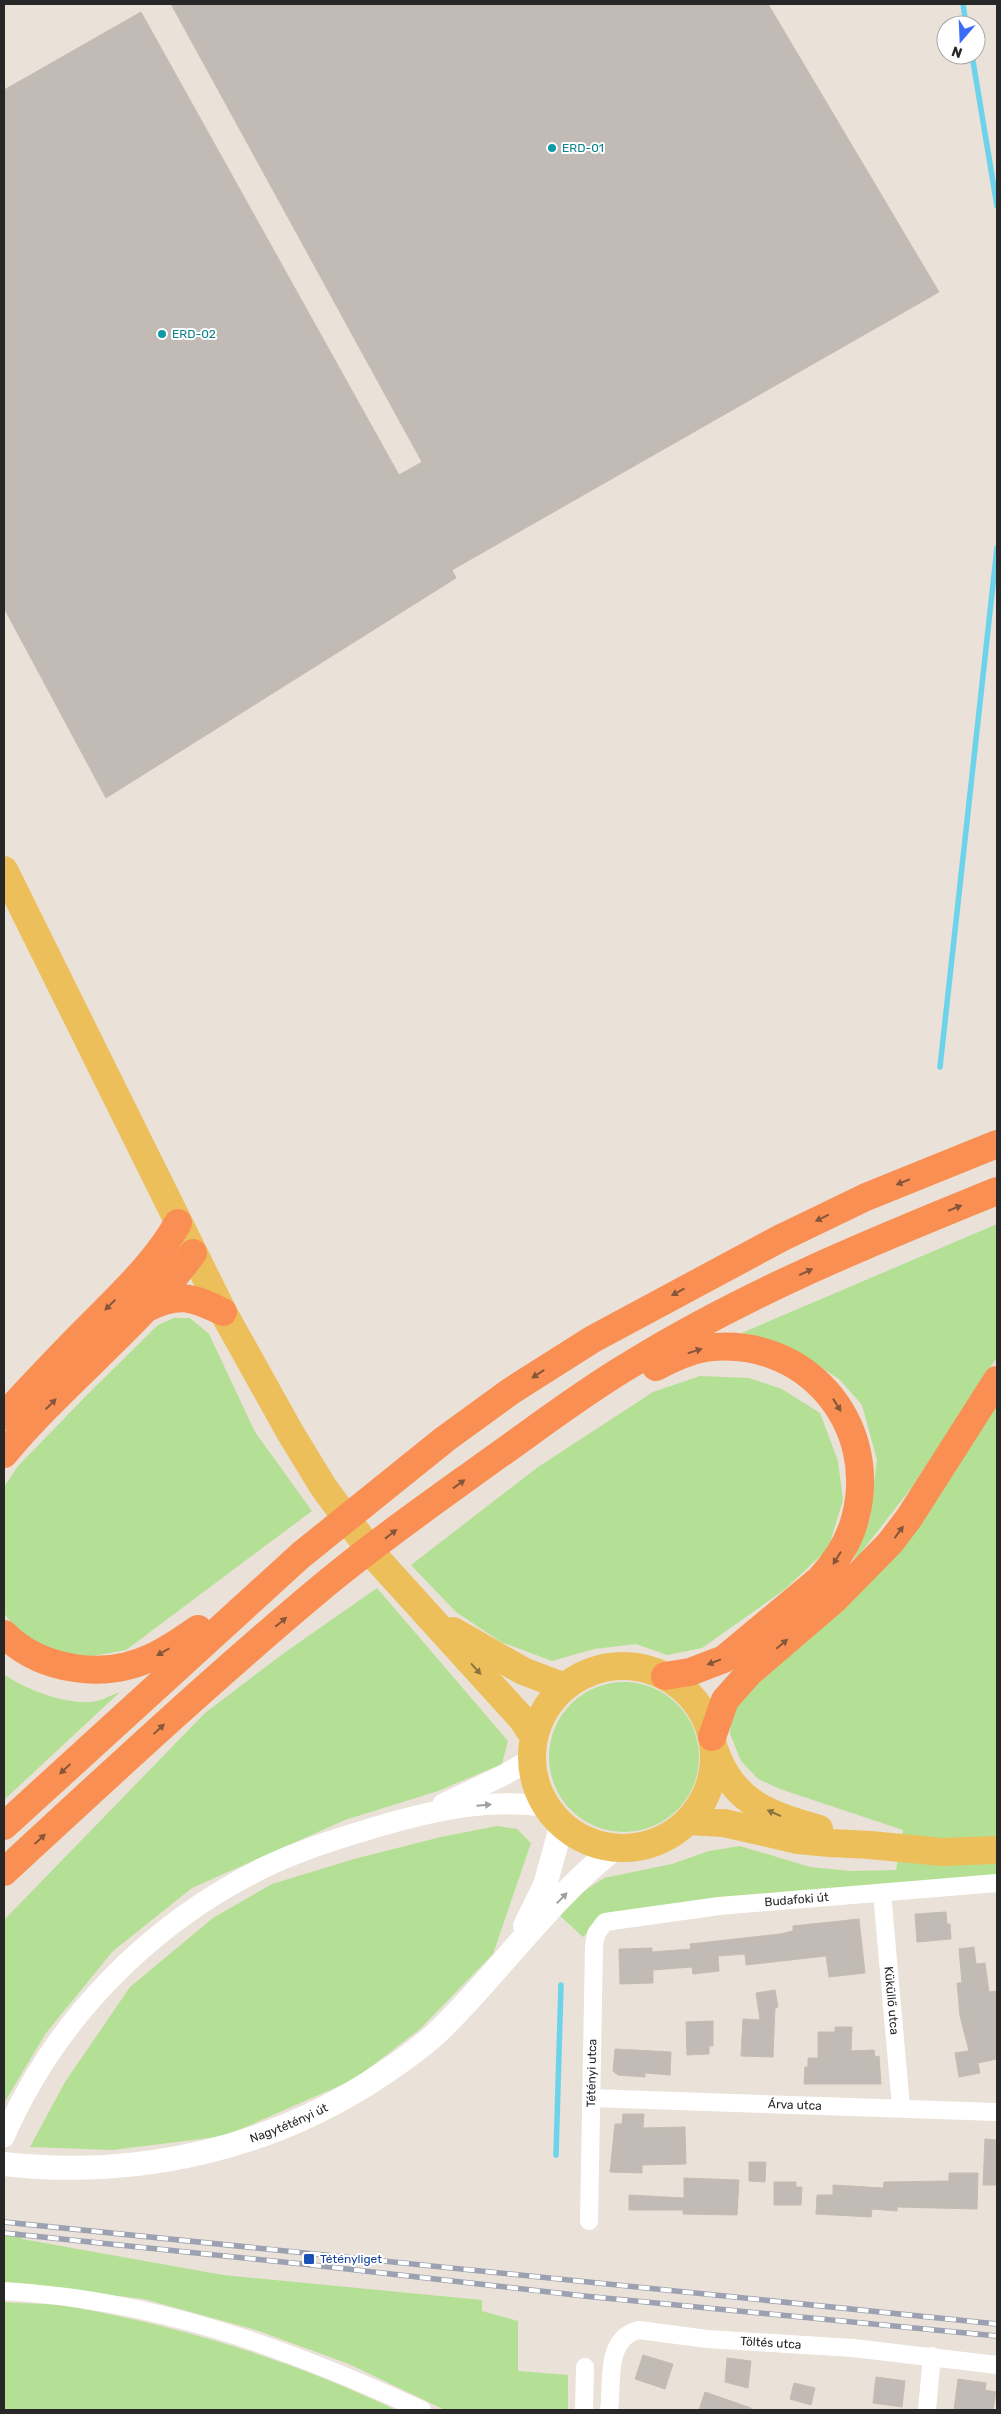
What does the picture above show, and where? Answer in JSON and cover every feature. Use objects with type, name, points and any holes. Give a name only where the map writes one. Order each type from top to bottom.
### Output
[{"type":"highway","points":[[4,1826],[301,1555],[445,1439],[511,1391],[626,1320],[763,1247],[866,1197],[997,1144]]},
{"type":"highway","points":[[4,1872],[193,1697],[324,1585],[420,1512],[627,1366],[687,1332],[864,1245],[997,1191]]},
{"type":"highway","points":[[4,1416],[145,1270],[163,1249],[178,1223]]},
{"type":"highway","points":[[145,1270],[167,1259],[193,1253]]},
{"type":"highway","points":[[4,1454],[146,1309],[173,1280],[193,1253]]},
{"type":"highway","points":[[146,1309],[166,1298],[183,1298],[202,1302],[223,1312]]},
{"type":"highway","points":[[541,1425],[679,1356],[704,1348],[728,1346],[751,1349],[792,1362],[807,1372],[835,1401],[850,1429],[859,1465],[859,1499],[850,1534],[830,1569],[802,1595],[724,1659],[690,1672],[665,1676]]},
{"type":"highway","points":[[713,1743],[725,1700],[748,1673],[834,1600],[890,1543],[914,1510],[997,1380]]},
{"type":"highway","points":[[4,1634],[26,1651],[51,1662],[75,1668],[100,1670],[128,1666],[165,1650],[276,1577]]},
{"type":"main road","points":[[4,870],[223,1312],[291,1434],[324,1488],[376,1558],[522,1719],[533,1748],[539,1792],[555,1816],[587,1840],[615,1848],[639,1846],[662,1840],[688,1821],[698,1809],[711,1781],[713,1743]]},
{"type":"main road","points":[[432,1619],[523,1672],[565,1687]]},
{"type":"main road","points":[[533,1748],[546,1710],[565,1687],[580,1677],[613,1667],[649,1670],[665,1676],[682,1687],[695,1701],[706,1718],[721,1769],[742,1797],[784,1817],[870,1845]]},
{"type":"main road","name":"Nagytétényi út","points":[[516,1946],[545,1885],[555,1816]]},
{"type":"main road","points":[[688,1821],[724,1823],[798,1840],[942,1852],[997,1850]]},
{"type":"main road","name":"Nagytétényi út","points":[[4,2164],[28,2167],[98,2168],[146,2164],[200,2154],[255,2139],[305,2119],[353,2094],[398,2063],[444,2026],[484,1985],[516,1946],[596,1863],[615,1848]]},
{"type":"street","points":[[418,1815],[502,1776],[533,1748]]},
{"type":"street","points":[[4,2138],[34,2081],[61,2038],[96,1994],[134,1954],[170,1924],[207,1898],[263,1867],[325,1842],[418,1815],[484,1804],[527,1804],[555,1816]]},
{"type":"street","name":"Budafoki út","points":[[599,1927],[605,1922],[614,1920],[719,1906],[997,1883]]},
{"type":"street","name":"Küküllő utca","points":[[882,1893],[901,2107]]},
{"type":"street","name":"Tétényi utca","points":[[589,2221],[594,1946],[599,1927]]},
{"type":"street","name":"Árva utca","points":[[591,2098],[901,2107],[997,2112]]},
{"type":"street","points":[[4,2291],[40,2293],[137,2308],[213,2327],[291,2354],[422,2410]]},
{"type":"street","name":"Töltés utca","points":[[609,2410],[613,2358],[619,2342],[629,2332],[638,2330],[707,2338],[853,2348],[997,2365]]},
{"type":"street","points":[[928,2410],[932,2356]]},
{"type":"street","points":[[584,2410],[585,2367]]},
{"type":"green space","points":[[997,1224],[997,1357],[912,1487],[852,1564],[870,1519],[877,1460],[862,1405],[840,1380],[799,1352],[737,1335]]},
{"type":"green space","points":[[174,1318],[190,1318],[209,1334],[255,1432],[312,1511],[126,1650],[77,1659],[43,1650],[15,1628],[4,1613],[4,1487],[18,1466],[87,1395],[158,1325]]},
{"type":"green space","points":[[700,1376],[749,1378],[782,1389],[820,1413],[838,1461],[843,1500],[828,1549],[784,1590],[702,1648],[667,1655],[636,1644],[594,1649],[552,1661],[501,1642],[456,1612],[411,1565],[538,1467],[653,1392]]},
{"type":"green space","points":[[997,1392],[997,1877],[605,1915],[583,1937],[558,1914],[578,1895],[604,1878],[672,1864],[709,1851],[740,1846],[810,1867],[851,1871],[896,1870],[903,1830],[780,1789],[758,1779],[741,1761],[730,1734],[732,1711],[744,1691],[807,1636]]},
{"type":"green space","points":[[377,1588],[508,1741],[502,1764],[438,1791],[345,1820],[192,1888],[113,1951],[46,2033],[4,2103],[4,1920],[205,1713],[284,1653]]},
{"type":"green space","points":[[4,1674],[33,1690],[69,1701],[94,1702],[120,1692],[4,1800]]},
{"type":"green space","points":[[624,1682],[639,1683],[653,1687],[666,1694],[677,1704],[687,1715],[694,1728],[698,1742],[698,1772],[694,1786],[687,1799],[677,1810],[666,1820],[653,1827],[639,1831],[624,1832],[609,1831],[595,1827],[582,1820],[571,1810],[561,1799],[554,1786],[550,1772],[549,1757],[550,1742],[554,1728],[561,1715],[571,1704],[582,1694],[595,1687],[609,1683]]},
{"type":"green space","points":[[497,1826],[517,1829],[531,1843],[493,1954],[420,2029],[355,2079],[225,2136],[112,2150],[30,2147],[65,2082],[130,1987],[213,1918],[272,1884],[354,1859],[441,1837]]},
{"type":"green space","points":[[18,2231],[22,2239],[223,2275],[482,2300],[482,2311],[518,2321],[518,2371],[568,2375],[568,2410],[445,2410],[349,2364],[256,2330],[144,2299],[4,2283],[4,2232]]},
{"type":"green space","points":[[4,2302],[72,2307],[197,2335],[318,2376],[396,2410],[4,2410]]},
{"type":"building","points":[[171,4],[768,4],[939,292],[452,570],[456,578],[106,798],[4,608],[4,90],[141,12],[399,475],[422,462]]},
{"type":"building","points":[[946,1912],[947,1924],[950,1924],[951,1939],[917,1942],[915,1914]]},
{"type":"building","points":[[859,1919],[865,1973],[829,1977],[826,1956],[746,1965],[745,1954],[718,1956],[719,1971],[693,1974],[692,1967],[653,1970],[653,1983],[620,1984],[619,1949],[652,1948],[652,1952],[691,1949],[690,1944],[780,1934],[793,1931],[793,1926]]},
{"type":"building","points":[[974,1947],[976,1964],[985,1963],[989,1992],[997,1991],[997,2059],[978,2063],[980,2073],[959,2077],[955,2053],[969,2051],[960,2016],[957,1983],[962,1983],[959,1949]]},
{"type":"building","points":[[775,1990],[778,2007],[775,2008],[773,2057],[741,2056],[743,2019],[760,2020],[756,1993]]},
{"type":"building","points":[[713,2021],[713,2046],[709,2046],[709,2054],[687,2055],[686,2022]]},
{"type":"building","points":[[835,2027],[852,2027],[851,2051],[874,2050],[875,2057],[879,2056],[881,2084],[804,2084],[805,2067],[808,2067],[808,2058],[818,2058],[818,2032],[835,2032]]},
{"type":"building","points":[[615,2049],[671,2052],[670,2075],[645,2073],[645,2077],[618,2075],[613,2071]]},
{"type":"building","points":[[623,2114],[644,2114],[643,2128],[685,2127],[686,2164],[642,2165],[642,2173],[610,2172],[615,2124],[622,2124]]},
{"type":"building","points":[[985,2139],[997,2140],[997,2185],[983,2185]]},
{"type":"building","points":[[749,2162],[766,2162],[765,2182],[749,2181]]},
{"type":"building","points":[[949,2173],[978,2173],[977,2209],[897,2207],[897,2211],[872,2209],[871,2217],[816,2214],[817,2195],[833,2195],[833,2185],[883,2188],[884,2182],[949,2181]]},
{"type":"building","points":[[684,2178],[739,2180],[737,2215],[683,2214],[683,2210],[629,2210],[629,2195],[684,2198]]},
{"type":"building","points":[[774,2182],[796,2182],[796,2187],[802,2187],[801,2205],[774,2205]]},
{"type":"building","points":[[643,2355],[673,2364],[665,2389],[635,2379]]},
{"type":"building","points":[[727,2358],[751,2361],[748,2388],[725,2382]]},
{"type":"building","points":[[876,2377],[905,2381],[902,2407],[873,2403]]},
{"type":"building","points":[[958,2379],[986,2383],[985,2390],[996,2392],[993,2410],[954,2410]]},
{"type":"building","points":[[794,2383],[815,2388],[811,2405],[790,2399]]},
{"type":"building","points":[[705,2392],[751,2408],[751,2410],[699,2410]]},
{"type":"waterway","points":[[963,4],[965,15]]},
{"type":"waterway","points":[[974,65],[997,206]]},
{"type":"waterway","points":[[940,1067],[997,548]]},
{"type":"waterway","points":[[556,2155],[561,1985]]},
{"type":"railway","points":[[4,2222],[997,2324]]},
{"type":"railway","points":[[4,2233],[584,2296],[997,2336]]},
{"type":"place","name":"ERD-01","points":[[552,148]]},
{"type":"place","name":"ERD-02","points":[[162,334]]},
{"type":"place","name":"Tétényliget","points":[[309,2259]]}]
